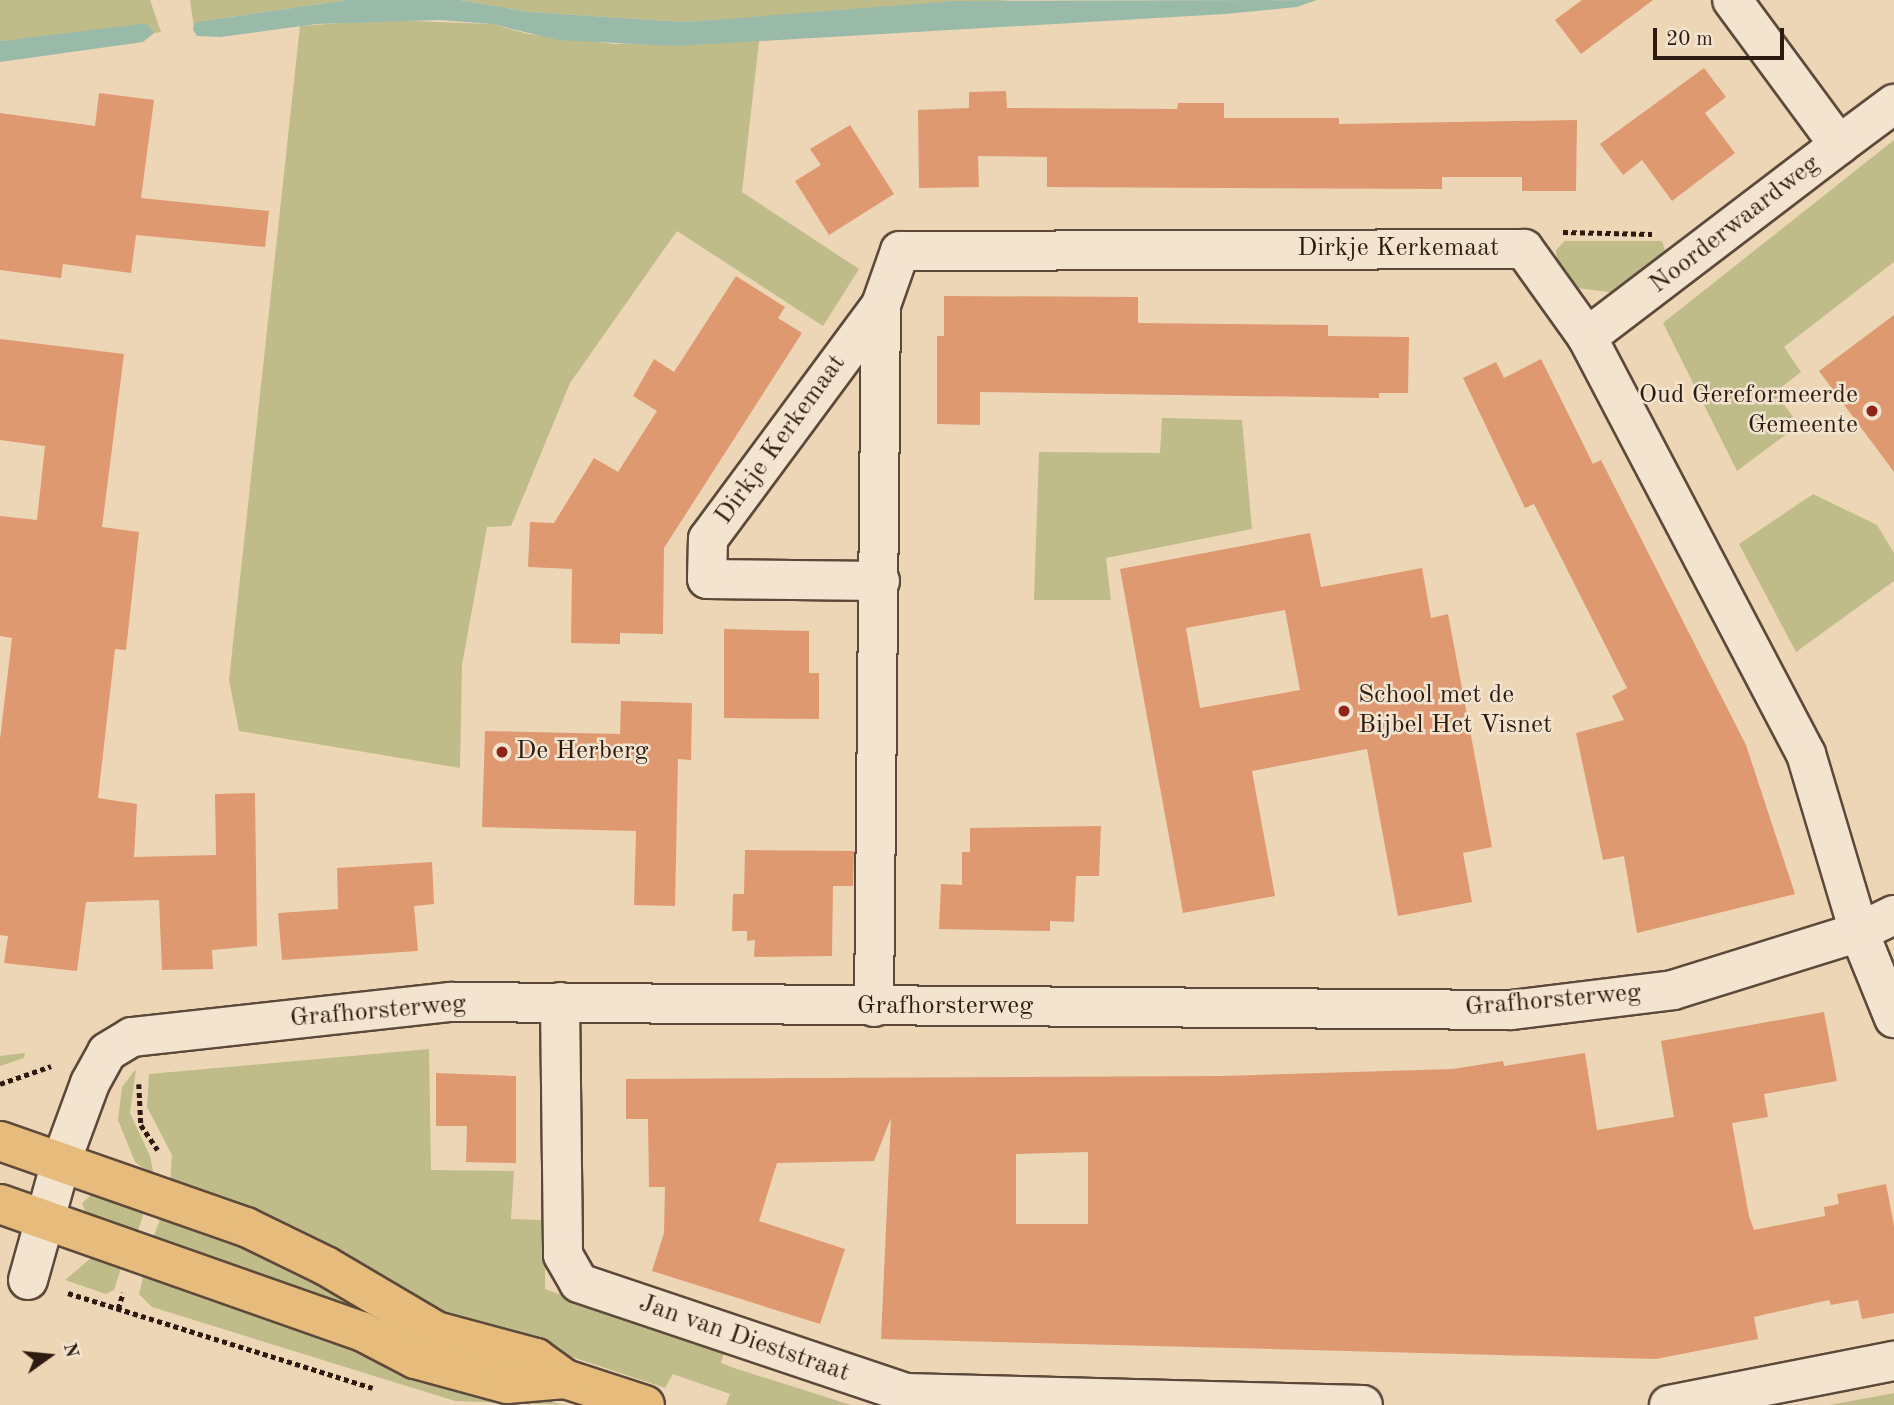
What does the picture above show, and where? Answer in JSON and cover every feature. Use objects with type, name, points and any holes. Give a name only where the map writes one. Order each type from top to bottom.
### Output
[{"type":"main road","points":[[0,1141],[259,1233],[436,1331],[536,1358],[565,1379],[645,1405]]},
{"type":"main road","points":[[0,1204],[361,1331],[415,1359],[507,1384],[565,1379]]},
{"type":"street","name":"Noorderwaardweg","points":[[1587,337],[1839,145],[1732,0]]},
{"type":"street","points":[[1839,145],[1894,104]]},
{"type":"street","name":"Dirkje Kerkemaat","points":[[880,581],[706,579],[708,539],[881,304],[900,251],[1524,249],[1587,337],[1806,754],[1859,932],[1894,1018]]},
{"type":"street","name":"Dirkje Kerkemaat","points":[[874,1007],[881,304]]},
{"type":"street","name":"Grafhorsterweg","points":[[28,1280],[61,1162],[107,1052],[132,1037],[450,1002],[1511,1010],[1673,990],[1859,932],[1894,915]]},
{"type":"street","name":"Jan van Dieststraat","points":[[560,1002],[563,1255],[579,1283],[905,1393],[1363,1405]]},
{"type":"street","points":[[1669,1405],[1894,1361]]},
{"type":"path","points":[[1524,249],[1558,232],[1655,234]]},
{"type":"path","points":[[28,1280],[382,1391]]},
{"type":"shaded area","points":[[0,0],[150,0],[161,32],[154,33],[149,25],[0,41]]},
{"type":"shaded area","points":[[190,0],[347,0],[202,21],[194,28]]},
{"type":"shaded area","points":[[347,0],[460,0],[530,12],[686,22],[955,1],[1317,0],[1297,7],[1225,14],[674,46],[558,40],[492,24],[440,20],[317,24],[220,37],[197,36],[193,30],[194,24],[202,21]]},
{"type":"shaded area","points":[[460,0],[1013,0],[686,22],[530,12]]},
{"type":"shaded area","points":[[385,20],[492,24],[528,34],[614,44],[759,41],[742,192],[859,269],[823,326],[677,231],[570,383],[511,526],[487,527],[462,665],[460,768],[239,731],[229,680],[300,26]]},
{"type":"shaded area","points":[[149,25],[154,33],[143,42],[0,62],[0,41]]},
{"type":"shaded area","points":[[1894,140],[1894,262],[1784,347],[1801,372],[1775,392],[1799,425],[1737,471],[1663,323]]},
{"type":"shaded area","points":[[1565,241],[1662,241],[1666,254],[1617,293],[1577,288],[1557,262],[1556,250]]},
{"type":"shaded area","points":[[1162,418],[1242,420],[1252,529],[1106,558],[1111,600],[1034,600],[1039,452],[1160,453]]},
{"type":"shaded area","points":[[1813,494],[1877,525],[1894,553],[1894,581],[1796,652],[1739,544]]},
{"type":"shaded area","points":[[429,1049],[431,1170],[514,1171],[511,1219],[545,1220],[545,1289],[724,1353],[721,1363],[734,1368],[851,1405],[726,1405],[730,1394],[673,1374],[665,1388],[536,1345],[462,1327],[170,1187],[172,1155],[147,1107],[149,1074]]},
{"type":"shaded area","points":[[25,1053],[24,1058],[0,1066],[0,1056]]},
{"type":"shaded area","points":[[136,1069],[130,1113],[150,1156],[154,1176],[135,1162],[118,1120],[122,1087]]},
{"type":"shaded area","points":[[95,1192],[147,1204],[134,1242],[88,1219],[82,1203]]},
{"type":"shaded area","points":[[163,1211],[207,1225],[361,1305],[357,1319],[150,1246]]},
{"type":"shaded area","points":[[97,1253],[123,1262],[114,1290],[106,1294],[65,1280]]},
{"type":"shaded area","points":[[145,1270],[537,1399],[566,1405],[455,1401],[152,1307],[139,1294]]},
{"type":"shaded area","points":[[1894,1393],[1894,1405],[1829,1405],[1884,1395]]},
{"type":"building","points":[[1582,0],[1653,0],[1581,54],[1555,20]]},
{"type":"building","points":[[1704,68],[1726,97],[1705,113],[1735,153],[1672,201],[1642,160],[1623,175],[1600,144]]},
{"type":"building","points":[[1006,91],[1007,108],[1177,109],[1178,103],[1224,103],[1224,118],[1339,118],[1339,124],[1577,120],[1576,191],[1522,191],[1522,177],[1442,177],[1442,189],[1047,187],[1047,157],[978,156],[979,187],[919,188],[918,110],[969,108],[969,92]]},
{"type":"building","points":[[99,93],[154,100],[141,198],[269,211],[265,247],[136,235],[131,273],[63,264],[61,278],[0,270],[0,113],[95,126]]},
{"type":"building","points":[[850,125],[894,194],[829,235],[795,181],[821,165],[810,149]]},
{"type":"building","points":[[736,276],[785,307],[778,318],[802,333],[664,548],[663,634],[620,633],[620,644],[571,643],[572,569],[528,567],[530,522],[554,523],[594,458],[618,472],[657,411],[633,396],[654,359],[674,372]]},
{"type":"building","points":[[944,296],[1138,297],[1138,323],[1328,325],[1328,336],[1409,337],[1408,393],[1379,393],[1379,398],[980,392],[980,425],[937,424],[937,336],[944,336]]},
{"type":"building","name":"Oud Gereformeerde Gemeente","points":[[1894,315],[1894,472],[1819,371]]},
{"type":"building","points":[[0,339],[124,354],[102,527],[139,532],[126,650],[115,649],[98,798],[137,804],[134,857],[216,855],[215,794],[255,793],[257,946],[212,950],[213,969],[162,970],[159,900],[86,902],[77,971],[4,963],[8,936],[0,935],[0,739],[12,638],[0,636],[0,516],[37,520],[45,446],[0,440]]},
{"type":"building","points":[[1541,359],[1593,464],[1601,460],[1746,745],[1795,894],[1637,933],[1624,856],[1603,860],[1576,733],[1624,720],[1612,696],[1627,688],[1534,504],[1525,508],[1463,378],[1496,362],[1504,378]]},
{"type":"building","points":[[1310,533],[1321,587],[1422,568],[1431,618],[1448,614],[1492,847],[1463,853],[1472,902],[1398,916],[1367,749],[1252,771],[1275,896],[1183,913],[1120,569]],"holes":[[[1285,610],[1300,690],[1200,708],[1186,628]]]},
{"type":"building","points":[[724,629],[809,631],[809,673],[819,673],[819,719],[724,718]]},
{"type":"building","points":[[621,701],[692,703],[691,760],[678,759],[675,906],[634,905],[636,831],[482,827],[485,731],[620,734]]},
{"type":"building","points":[[1101,826],[1099,876],[1076,876],[1074,922],[1050,921],[1050,931],[939,929],[941,884],[962,885],[962,852],[970,852],[970,828]]},
{"type":"building","points":[[745,850],[854,851],[853,886],[833,886],[832,956],[754,957],[755,940],[747,941],[747,931],[732,931],[733,894],[744,894]]},
{"type":"building","points":[[432,862],[434,904],[414,906],[418,951],[282,960],[278,913],[338,909],[337,868]]},
{"type":"building","points":[[1824,1012],[1837,1081],[1764,1094],[1768,1117],[1732,1123],[1749,1216],[1754,1230],[1825,1216],[1824,1207],[1839,1204],[1837,1194],[1886,1184],[1894,1226],[1894,1313],[1862,1319],[1858,1300],[1831,1305],[1829,1300],[1754,1317],[1758,1339],[1656,1359],[881,1339],[891,1118],[874,1161],[777,1163],[759,1221],[845,1249],[820,1324],[652,1271],[664,1233],[665,1187],[649,1187],[648,1119],[626,1119],[626,1079],[1222,1076],[1453,1069],[1503,1061],[1504,1066],[1585,1053],[1597,1130],[1674,1117],[1661,1041]],"holes":[[[1088,1152],[1088,1224],[1016,1224],[1016,1154]]]},
{"type":"building","points":[[436,1073],[516,1076],[516,1163],[466,1162],[467,1126],[436,1126]]},
{"type":"place","name":"Oud Gereformeerde Gemeente","points":[[1872,411]]},
{"type":"place","name":"School met de Bijbel Het Visnet","points":[[1344,711]]},
{"type":"place","name":"De Herberg","points":[[502,752]]}]
